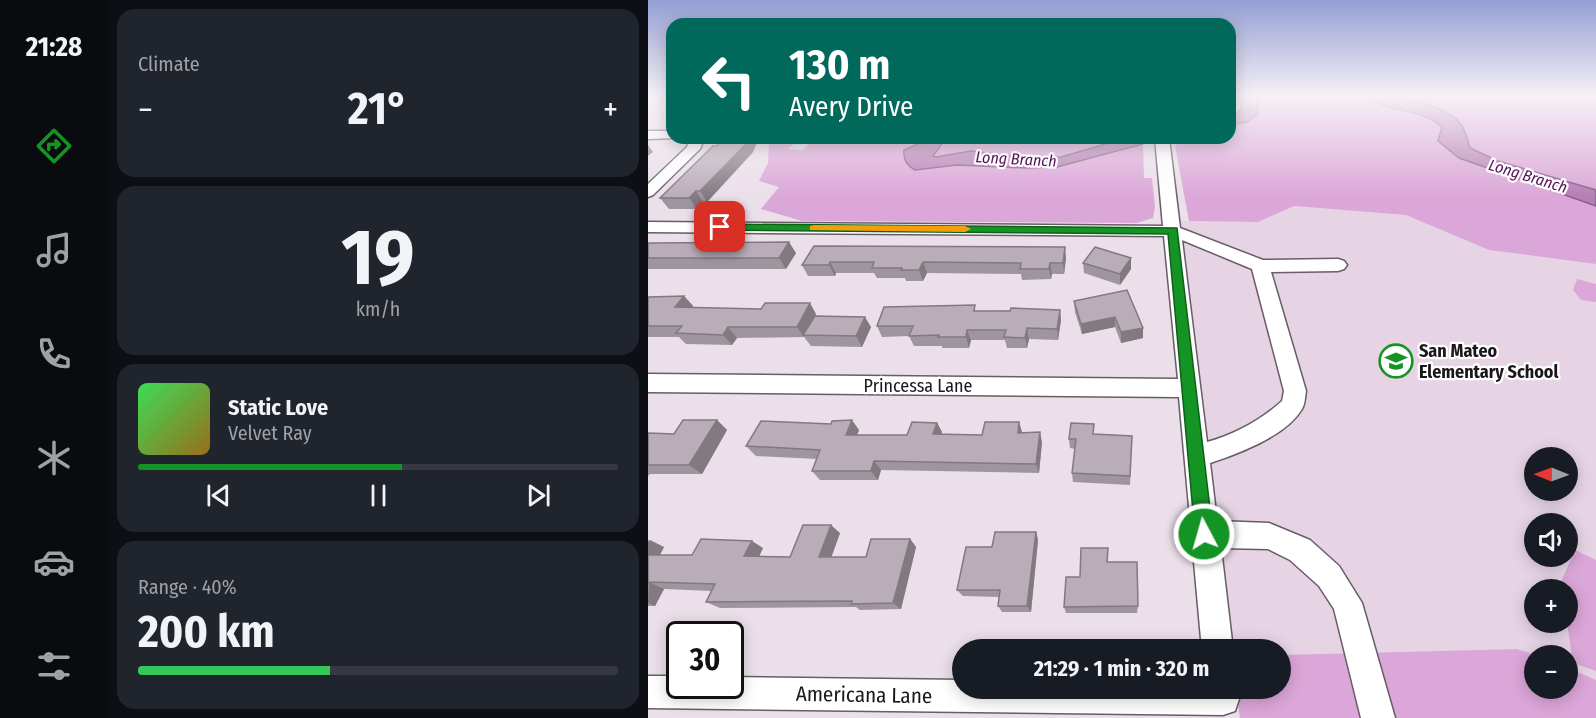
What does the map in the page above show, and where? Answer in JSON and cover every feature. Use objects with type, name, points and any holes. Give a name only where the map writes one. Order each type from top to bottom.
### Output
[{"type":"street","points":[[648,135],[666,135]]},
{"type":"street","points":[[648,192],[693,149],[695,144]]},
{"type":"street","points":[[1163,144],[1217,639]]},
{"type":"street","points":[[648,227],[1173,231],[1260,266],[1338,265]]},
{"type":"street","points":[[1196,456],[1224,450],[1258,431],[1293,405],[1295,391],[1260,266]]},
{"type":"street","name":"Princessa Lane","points":[[648,383],[1188,388]]},
{"type":"street","points":[[1204,534],[1269,536],[1300,550],[1329,576],[1347,603],[1378,718]]},
{"type":"street","name":"Americana Lane","points":[[648,692],[1224,702]]},
{"type":"shaded area","points":[[1236,130],[1445,130],[1489,170],[1596,206],[1596,264],[1489,250],[1406,215],[1294,206],[1258,222],[1189,221],[1175,146],[1178,144],[1236,144]]},
{"type":"shaded area","points":[[1463,130],[1596,130],[1596,190],[1498,161],[1470,148]]},
{"type":"shaded area","points":[[769,144],[793,144],[788,149],[803,150],[808,144],[919,144],[909,167],[915,170],[957,165],[1057,167],[1143,144],[1144,178],[1152,178],[1155,207],[1153,218],[1137,223],[802,221],[761,209],[779,187],[759,181],[768,163]]},
{"type":"shaded area","points":[[942,144],[1105,144],[1061,157],[1029,158],[971,151],[947,157],[933,156]]},
{"type":"shaded area","name":"San Mateo Elementary School","points":[[1294,206],[1406,215],[1489,250],[1596,264],[1596,680],[1578,672],[1578,645],[1524,645],[1524,651],[1517,649],[1291,655],[1291,639],[1231,639],[1179,221],[1258,222]]},
{"type":"shaded area","points":[[1577,279],[1596,284],[1596,302],[1581,300],[1573,290]]},
{"type":"shaded area","points":[[1578,551],[1596,560],[1596,671],[1578,665],[1578,645],[1570,645],[1568,633],[1578,633],[1578,579],[1562,579],[1568,567],[1578,567]]},
{"type":"shaded area","points":[[1517,649],[1524,651],[1524,699],[1578,699],[1578,672],[1596,680],[1596,718],[1240,718],[1237,699],[1291,699],[1291,655]]},
{"type":"water","name":"Long Branch","points":[[1441,130],[1464,130],[1470,148],[1498,161],[1596,190],[1596,206],[1459,158],[1438,141]]},
{"type":"water","name":"Long Branch","points":[[918,144],[942,144],[933,156],[971,151],[1029,158],[1061,157],[1105,144],[1143,144],[1057,167],[1026,168],[957,165],[915,170],[905,159],[904,150]]},
{"type":"building","points":[[718,144],[746,144],[700,191],[696,191],[689,198],[660,198],[713,146]]},
{"type":"building","points":[[789,242],[779,258],[648,258],[648,243]]},
{"type":"building","points":[[814,246],[1065,247],[1063,263],[1050,263],[1049,269],[1020,269],[1021,263],[923,262],[919,270],[901,270],[902,268],[872,268],[874,262],[830,262],[829,265],[802,265]]},
{"type":"building","points":[[1095,247],[1131,258],[1120,274],[1083,263]]},
{"type":"building","points":[[1127,290],[1143,328],[1121,332],[1115,317],[1081,324],[1074,301]]},
{"type":"building","points":[[684,296],[675,307],[761,309],[765,303],[810,303],[797,327],[728,327],[723,335],[676,333],[682,326],[648,326],[648,297]]},
{"type":"building","points":[[975,305],[974,311],[1010,311],[1011,308],[1060,310],[1057,329],[1027,328],[1025,338],[1004,337],[1006,330],[967,330],[966,337],[938,337],[939,335],[909,336],[913,326],[877,326],[884,307]]},
{"type":"building","points":[[815,316],[865,317],[856,336],[803,335]]},
{"type":"building","points":[[683,420],[717,420],[689,465],[648,465],[648,433],[674,434]]},
{"type":"building","points":[[852,420],[846,435],[907,435],[912,422],[937,423],[933,434],[982,435],[985,422],[1019,422],[1018,433],[1040,432],[1036,464],[874,461],[871,471],[812,471],[820,450],[746,446],[761,421],[831,424],[832,421]]},
{"type":"building","points":[[1071,423],[1094,424],[1093,434],[1132,436],[1130,476],[1072,473],[1076,439],[1069,439]]},
{"type":"building","points":[[803,525],[831,525],[819,557],[866,557],[871,539],[910,539],[893,603],[706,602],[715,584],[648,583],[648,555],[692,555],[701,539],[752,541],[744,556],[790,557]]},
{"type":"building","points":[[995,532],[1036,532],[1027,606],[998,606],[1000,590],[957,590],[966,547],[992,547]]},
{"type":"building","points":[[1081,548],[1108,548],[1107,562],[1137,562],[1138,606],[1064,607],[1066,577],[1080,577]]},
{"type":"slow traffic","points":[[814,228],[965,229]]},
{"type":"place","name":"San Mateo Elementary School","points":[[1396,361]]},
{"type":"route","points":[[720,227],[1173,231],[1204,534]]}]
